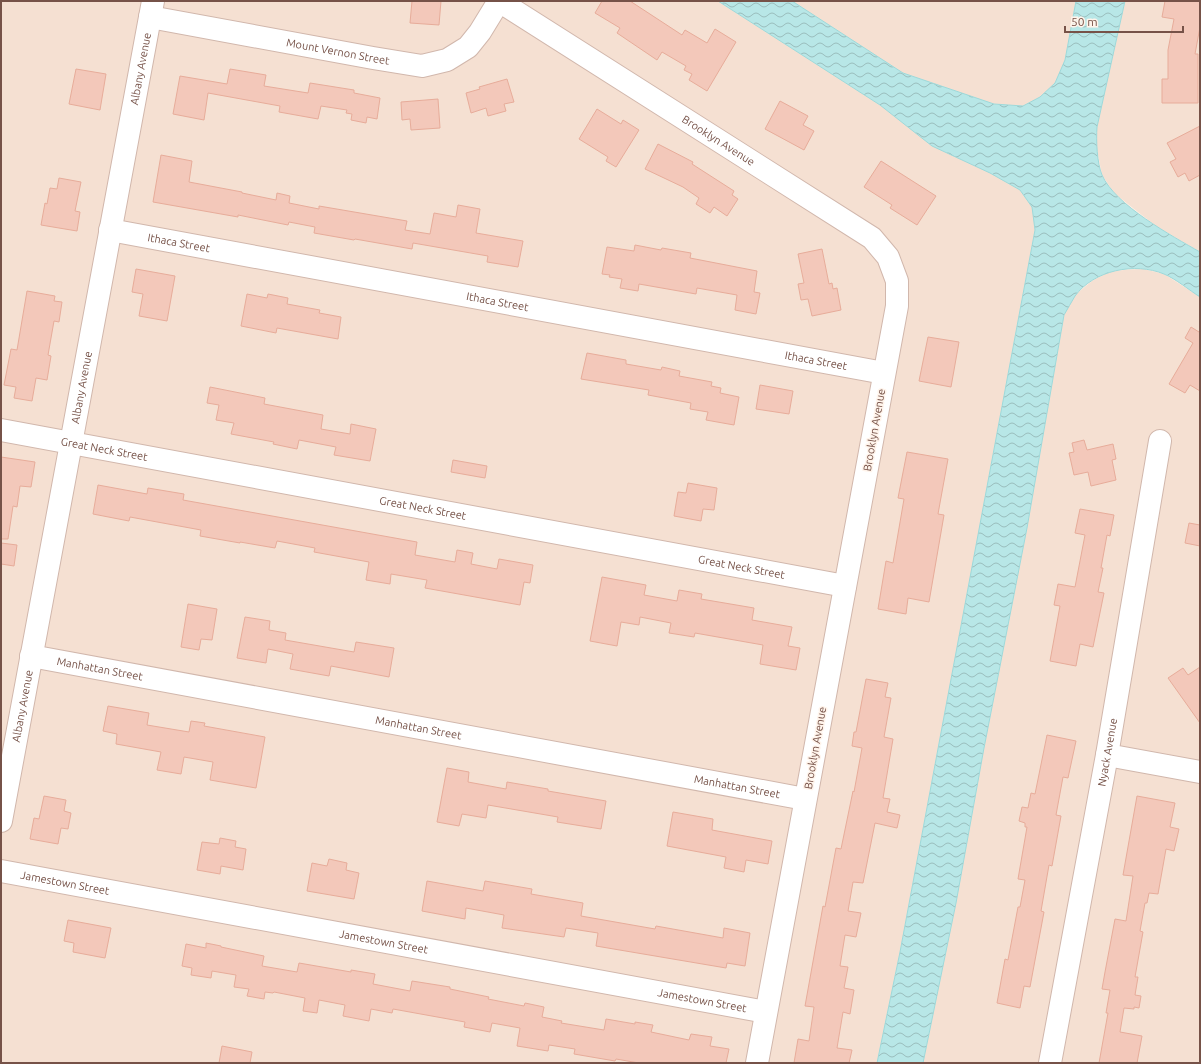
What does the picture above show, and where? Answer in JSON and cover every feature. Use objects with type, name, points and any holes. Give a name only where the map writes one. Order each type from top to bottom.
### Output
[{"type":"street","name":"Mount Vernon Street","points":[[151,9],[373,58],[422,66],[447,60],[468,47],[480,32],[499,1]]},
{"type":"street","name":"Brooklyn Avenue","points":[[499,1],[872,238],[888,257],[897,281],[897,306],[757,1063]]},
{"type":"street","name":"Albany Avenue","points":[[1,821],[151,9]]},
{"type":"street","name":"Ithaca Street","points":[[110,230],[884,373]]},
{"type":"street","name":"Great Neck Street","points":[[1,430],[845,586]]},
{"type":"street","name":"Nyack Avenue","points":[[1050,1063],[1107,755],[1160,441]]},
{"type":"street","name":"Manhattan Street","points":[[32,656],[805,799]]},
{"type":"street","points":[[1107,755],[1200,772]]},
{"type":"street","name":"Jamestown Street","points":[[1,871],[766,1012]]},
{"type":"shaded area","points":[[1,1],[718,1],[880,105],[932,146],[991,173],[1020,190],[1032,207],[1035,230],[900,952],[877,1063],[1,1063]]},
{"type":"shaded area","points":[[792,1],[1076,1],[1065,60],[1055,83],[1040,97],[1023,106],[994,104],[903,73]]},
{"type":"shaded area","points":[[1125,1],[1200,1],[1200,252],[1156,226],[1114,193],[1102,175],[1096,144],[1097,127]]},
{"type":"shaded area","points":[[1143,269],[1164,274],[1200,297],[1200,1063],[923,1063],[956,903],[984,748],[1027,528],[1064,315],[1075,295],[1092,281],[1108,272]]},
{"type":"water","points":[[718,1],[792,1],[903,73],[994,104],[1023,106],[1040,97],[1055,83],[1065,60],[1076,1],[1125,1],[1097,127],[1097,152],[1100,170],[1109,186],[1131,208],[1160,229],[1200,252],[1200,297],[1164,274],[1153,270],[1128,269],[1104,274],[1083,287],[1075,296],[1064,315],[1027,528],[984,748],[956,903],[923,1063],[877,1063],[900,952],[1035,230],[1032,207],[1020,190],[990,173],[932,146],[880,105]]},
{"type":"building","points":[[412,1],[441,1],[439,25],[410,23]]},
{"type":"building","points":[[602,1],[630,1],[682,35],[685,30],[707,43],[715,29],[736,42],[707,91],[689,80],[692,74],[684,70],[686,66],[662,52],[657,60],[617,33],[620,28],[595,13]]},
{"type":"building","points":[[1165,1],[1200,1],[1200,27],[1195,54],[1198,54],[1198,103],[1162,103],[1162,79],[1168,79],[1168,50],[1174,19],[1162,17]]},
{"type":"building","points":[[76,69],[106,74],[100,110],[69,104]]},
{"type":"building","points":[[230,69],[266,75],[264,86],[308,93],[310,83],[354,90],[354,93],[380,98],[377,119],[367,117],[366,123],[351,120],[352,114],[346,113],[347,110],[321,106],[318,119],[279,112],[280,106],[208,93],[204,120],[173,114],[180,76],[227,84]]},
{"type":"building","points":[[507,79],[514,102],[504,104],[506,111],[488,116],[486,108],[471,113],[466,93],[480,89],[479,87]]},
{"type":"building","points":[[438,99],[440,128],[411,130],[410,119],[402,120],[401,102]]},
{"type":"building","points":[[780,101],[808,116],[803,125],[814,131],[804,150],[765,129]]},
{"type":"building","points":[[597,109],[621,124],[623,120],[639,130],[616,167],[606,161],[608,157],[579,139]]},
{"type":"building","points":[[1200,126],[1200,175],[1189,181],[1185,173],[1178,177],[1170,162],[1176,159],[1167,143]]},
{"type":"building","points":[[658,144],[693,162],[692,164],[734,191],[732,195],[738,199],[727,216],[714,207],[710,213],[696,204],[699,198],[683,187],[645,169]]},
{"type":"building","points":[[161,155],[192,161],[189,182],[276,200],[277,193],[290,196],[289,203],[319,209],[319,206],[407,221],[405,230],[430,234],[434,213],[456,217],[458,205],[480,209],[476,233],[523,241],[518,267],[487,262],[488,256],[413,243],[412,249],[354,240],[314,233],[315,227],[289,222],[288,225],[238,215],[238,217],[153,202]]},
{"type":"building","points":[[881,161],[936,196],[917,225],[890,208],[892,205],[864,187]]},
{"type":"building","points":[[59,178],[81,182],[75,211],[80,212],[77,231],[41,225],[45,203],[47,204],[50,188],[57,189]]},
{"type":"building","points":[[635,245],[661,250],[662,248],[691,253],[690,258],[757,271],[754,292],[760,293],[756,314],[735,310],[737,295],[697,288],[696,294],[639,284],[638,291],[620,288],[622,279],[609,277],[610,275],[602,274],[607,247],[634,251]]},
{"type":"building","points":[[822,249],[829,284],[832,283],[833,289],[837,288],[841,310],[812,316],[808,299],[801,300],[798,284],[804,283],[798,254]]},
{"type":"building","points":[[136,269],[175,276],[167,321],[139,316],[143,294],[132,292]]},
{"type":"building","points":[[27,291],[55,296],[54,301],[62,302],[59,322],[54,321],[48,355],[51,356],[47,380],[36,378],[32,401],[14,398],[16,387],[4,385],[11,349],[17,350]]},
{"type":"building","points":[[247,294],[267,298],[268,294],[288,298],[287,304],[320,310],[319,313],[341,317],[338,339],[277,328],[276,333],[241,326]]},
{"type":"building","points":[[1191,327],[1199,332],[1200,330],[1200,391],[1190,385],[1185,393],[1169,384],[1193,343],[1185,338]]},
{"type":"building","points":[[928,337],[959,342],[951,387],[919,381]]},
{"type":"building","points":[[587,353],[626,360],[626,364],[661,370],[662,367],[680,371],[679,376],[712,382],[711,386],[721,388],[720,393],[739,397],[734,425],[706,420],[708,412],[690,409],[691,403],[648,395],[649,390],[581,379]]},
{"type":"building","points":[[760,385],[793,391],[789,414],[756,409]]},
{"type":"building","points":[[210,387],[265,398],[264,404],[323,415],[321,429],[350,434],[351,424],[376,429],[370,461],[334,455],[336,447],[299,440],[297,449],[273,444],[274,442],[231,434],[234,423],[216,420],[219,405],[207,403]]},
{"type":"building","points":[[1084,440],[1087,450],[1113,444],[1116,459],[1112,460],[1116,480],[1091,486],[1088,472],[1074,475],[1069,453],[1074,452],[1072,443]]},
{"type":"building","points":[[907,452],[948,459],[938,514],[944,515],[929,602],[908,598],[906,614],[878,609],[886,561],[893,563],[904,499],[898,498]]},
{"type":"building","points":[[1,457],[35,462],[31,487],[20,486],[17,507],[13,506],[8,539],[1,539]]},
{"type":"building","points":[[453,460],[487,466],[485,478],[451,472]]},
{"type":"building","points":[[688,483],[717,488],[714,510],[703,509],[701,521],[674,516],[678,492],[686,493]]},
{"type":"building","points":[[98,485],[147,494],[148,488],[184,494],[183,500],[417,542],[415,555],[455,562],[457,550],[473,553],[471,564],[497,569],[499,559],[533,565],[530,583],[524,582],[520,605],[425,588],[427,580],[391,574],[390,584],[366,580],[369,562],[314,552],[315,548],[277,541],[275,548],[240,543],[200,536],[201,530],[130,517],[129,521],[93,514]]},
{"type":"building","points":[[1080,509],[1114,515],[1110,536],[1107,535],[1101,568],[1103,568],[1098,592],[1104,593],[1093,647],[1080,644],[1076,666],[1050,661],[1060,606],[1054,605],[1058,584],[1075,587],[1085,535],[1075,533]]},
{"type":"building","points":[[1189,523],[1200,525],[1200,546],[1185,543]]},
{"type":"building","points":[[1,543],[17,545],[14,566],[1,564]]},
{"type":"building","points":[[602,577],[646,585],[644,595],[677,601],[679,590],[702,594],[701,599],[754,608],[752,620],[792,627],[788,646],[800,648],[796,670],[760,664],[763,645],[695,633],[694,637],[669,633],[671,623],[640,617],[639,625],[621,622],[617,646],[590,641]]},
{"type":"building","points":[[188,604],[217,609],[212,640],[201,639],[199,650],[181,647]]},
{"type":"building","points":[[245,617],[270,621],[269,630],[286,633],[285,640],[354,652],[356,642],[394,648],[389,677],[331,666],[329,676],[290,669],[293,654],[268,649],[266,663],[237,658]]},
{"type":"building","points":[[1200,667],[1200,723],[1168,678],[1183,668],[1188,675]]},
{"type":"building","points":[[866,679],[888,683],[885,697],[891,698],[884,737],[893,739],[883,798],[890,799],[887,812],[900,815],[897,828],[875,823],[863,883],[853,882],[848,911],[861,913],[856,937],[845,935],[840,966],[848,967],[844,988],[854,990],[850,1014],[843,1012],[837,1048],[852,1050],[849,1063],[794,1063],[798,1039],[809,1041],[814,1007],[805,1006],[823,906],[825,907],[836,848],[841,849],[853,791],[854,792],[862,748],[852,746]]},
{"type":"building","points":[[108,706],[149,713],[147,725],[189,732],[191,721],[205,723],[204,726],[265,737],[256,788],[210,780],[213,762],[184,757],[181,774],[157,770],[161,752],[116,744],[117,734],[103,731]]},
{"type":"building","points":[[1047,735],[1076,741],[1068,778],[1063,777],[1056,815],[1061,816],[1052,866],[1049,865],[1041,911],[1044,912],[1030,987],[1024,986],[1020,1008],[997,1003],[1005,959],[1008,960],[1018,907],[1020,907],[1025,880],[1018,879],[1027,827],[1025,827],[1025,823],[1019,821],[1022,807],[1028,808],[1031,793],[1035,794]]},
{"type":"building","points":[[447,768],[469,772],[468,782],[506,789],[507,782],[606,801],[601,829],[557,822],[558,817],[488,805],[486,818],[462,814],[459,826],[437,822]]},
{"type":"building","points":[[44,796],[66,800],[64,811],[71,813],[68,829],[61,828],[58,844],[30,839],[34,818],[39,819]]},
{"type":"building","points":[[1137,796],[1175,803],[1170,827],[1179,829],[1174,851],[1166,849],[1158,894],[1149,893],[1147,903],[1145,903],[1140,931],[1143,932],[1135,977],[1138,977],[1135,995],[1141,996],[1139,1008],[1124,1008],[1120,1032],[1142,1036],[1137,1063],[1099,1063],[1108,1013],[1106,1013],[1110,990],[1102,989],[1115,919],[1126,921],[1133,876],[1123,875]]},
{"type":"building","points":[[673,812],[713,819],[712,830],[772,841],[768,864],[746,860],[744,872],[724,868],[726,857],[667,846]]},
{"type":"building","points":[[220,838],[236,841],[235,847],[246,849],[243,870],[221,866],[220,874],[197,870],[202,842],[219,844]]},
{"type":"building","points":[[329,859],[347,863],[346,870],[359,873],[354,899],[307,891],[312,863],[327,866]]},
{"type":"building","points":[[427,881],[483,891],[485,881],[532,889],[531,894],[583,903],[581,916],[655,929],[656,926],[723,938],[724,928],[750,933],[745,966],[727,963],[726,968],[596,946],[598,933],[566,928],[564,937],[502,928],[504,915],[466,908],[465,919],[422,911]]},
{"type":"building","points":[[68,920],[111,928],[105,958],[73,952],[74,943],[64,941]]},
{"type":"building","points":[[206,943],[264,956],[262,966],[297,972],[299,963],[351,972],[351,970],[375,974],[373,984],[410,991],[412,981],[450,987],[450,989],[489,997],[488,999],[524,1006],[525,1003],[544,1007],[542,1017],[562,1021],[561,1023],[604,1030],[606,1019],[635,1024],[635,1022],[653,1025],[651,1032],[689,1040],[691,1034],[712,1037],[710,1046],[729,1049],[726,1063],[639,1063],[616,1059],[615,1061],[574,1054],[575,1049],[549,1045],[548,1051],[517,1046],[520,1028],[492,1023],[490,1032],[464,1027],[465,1022],[393,1009],[392,1013],[371,1009],[369,1021],[343,1016],[345,1005],[319,1000],[317,1013],[303,1011],[305,998],[274,992],[265,992],[264,999],[247,996],[249,989],[234,987],[236,975],[212,971],[211,978],[191,975],[192,968],[182,966],[186,944],[206,948]]},
{"type":"building","points":[[222,1046],[252,1052],[250,1063],[219,1063]]}]
